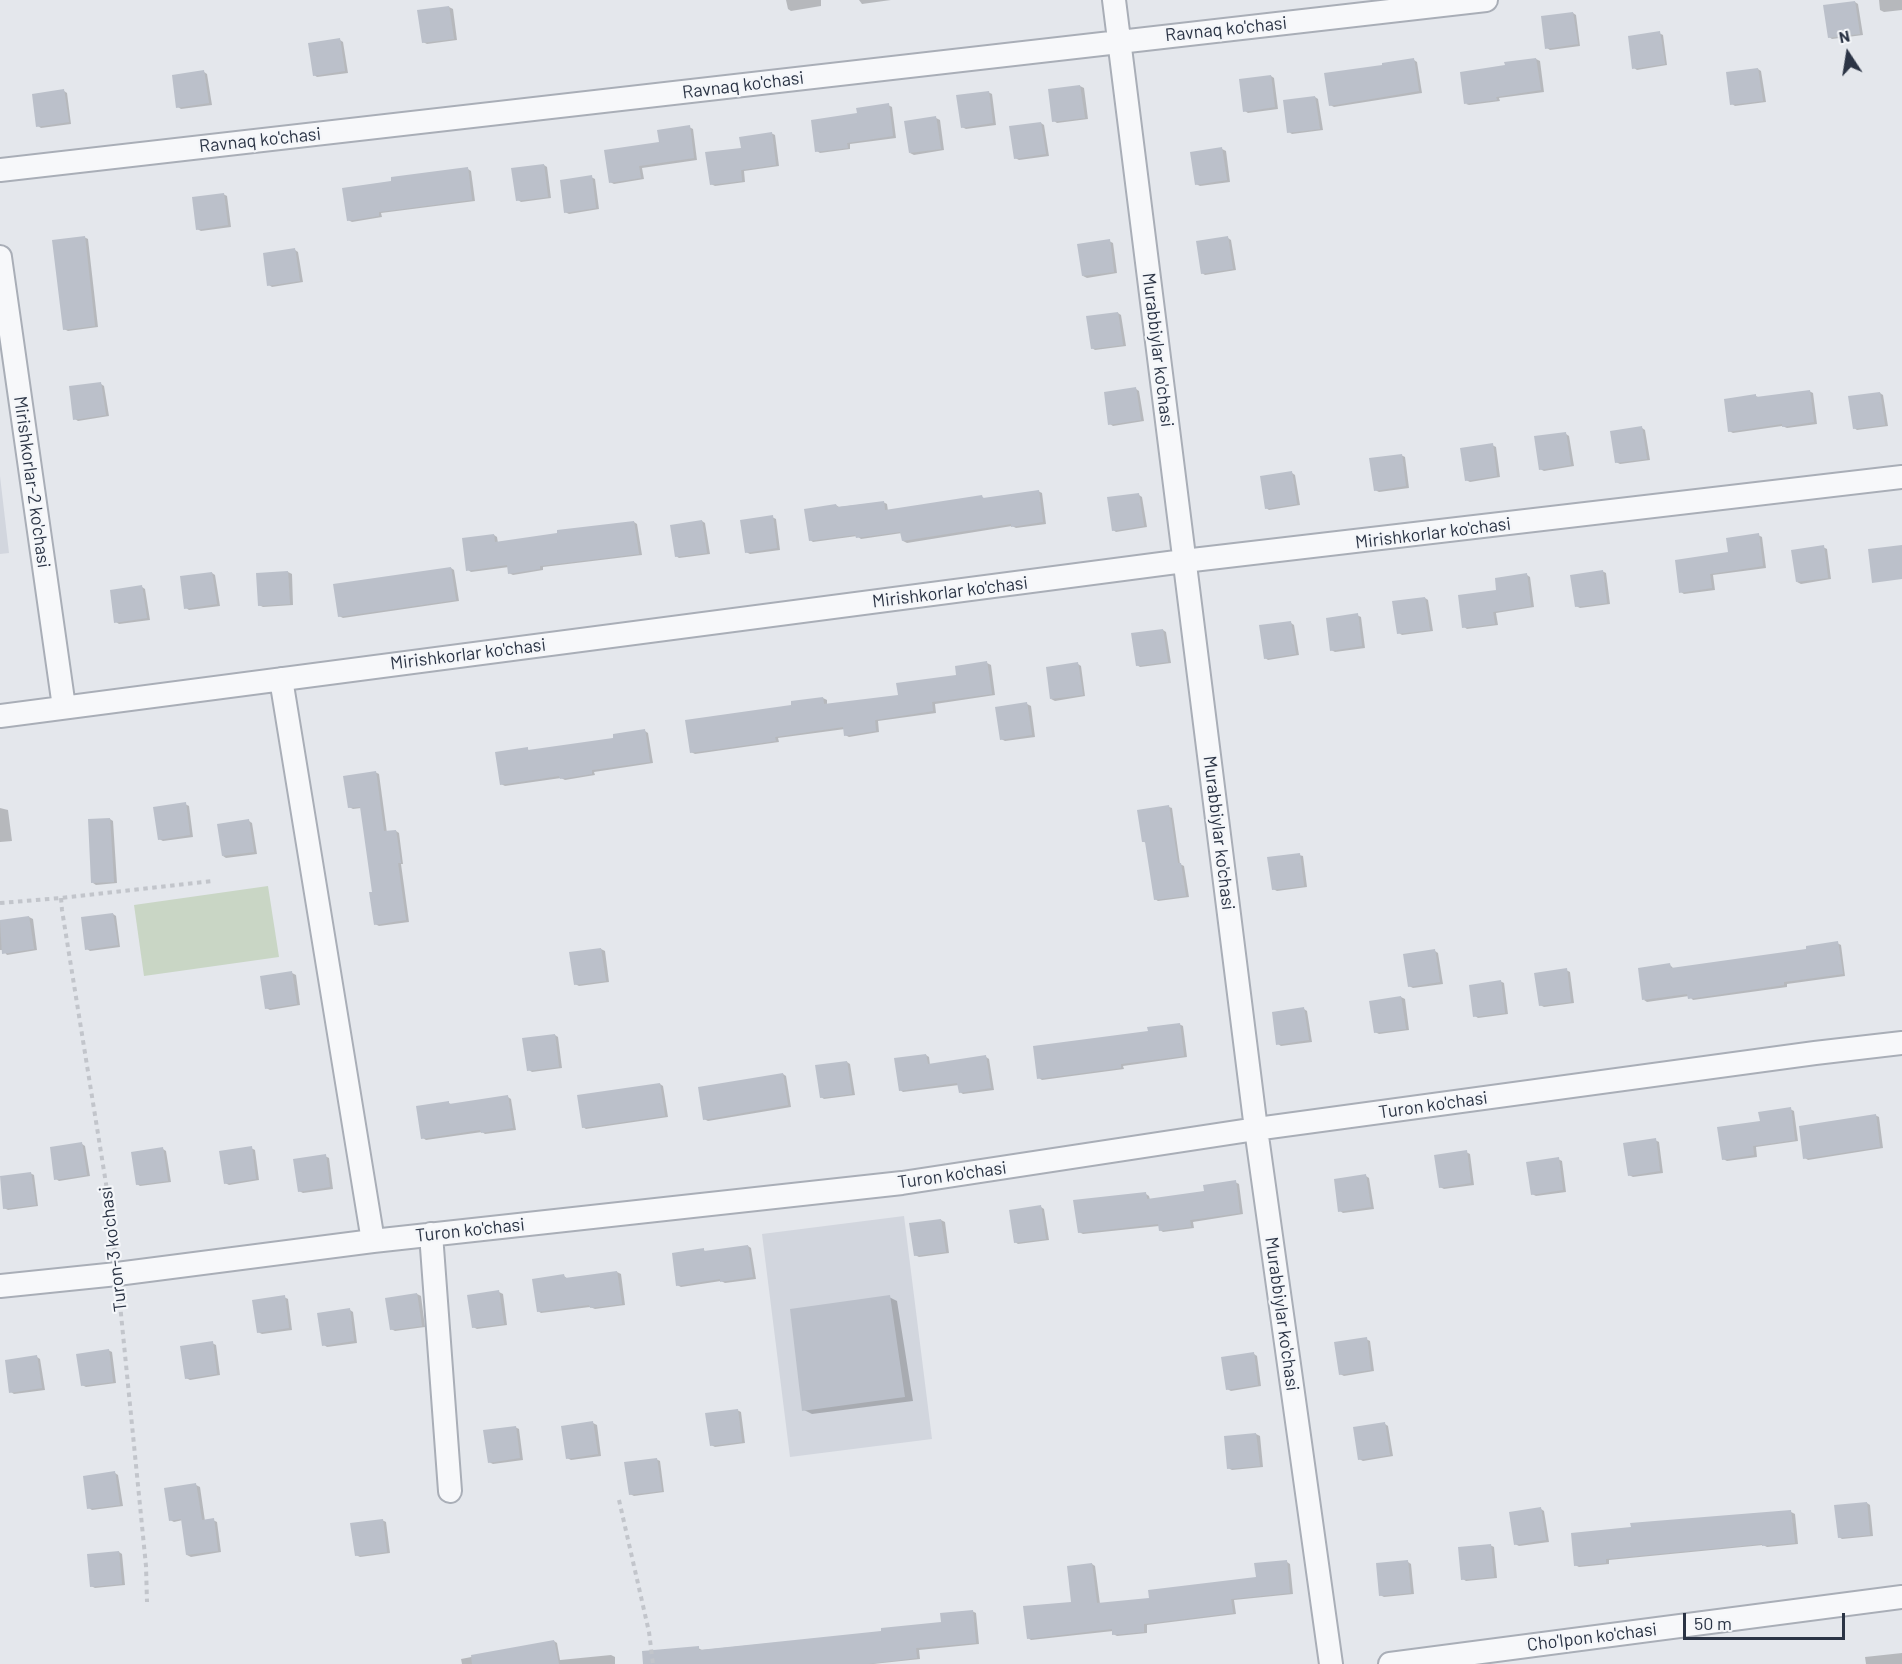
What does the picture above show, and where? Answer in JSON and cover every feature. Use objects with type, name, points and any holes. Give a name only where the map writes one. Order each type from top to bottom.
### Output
[{"type":"street","name":"Murabbiylar ko'chasi","points":[[1114,0],[1256,1129],[1331,1664]]},
{"type":"street","name":"Ravnaq ko'chasi","points":[[0,170],[1486,0]]},
{"type":"street","name":"Mirishkorlar-2 ko'chasi","points":[[0,257],[64,707]]},
{"type":"street","name":"Mirishkorlar ko'chasi","points":[[0,716],[1184,561],[1902,477]]},
{"type":"street","points":[[281,679],[373,1241]]},
{"type":"street","name":"Turon ko'chasi","points":[[0,1286],[117,1274],[431,1234],[902,1183],[1256,1129],[1902,1043]]},
{"type":"street","points":[[431,1234],[450,1491]]},
{"type":"street","name":"Cho'lpon ko'chasi","points":[[1389,1664],[1902,1597]]},
{"type":"path","points":[[0,903],[212,881]]},
{"type":"path","name":"Turon-3 ko'chasi","points":[[61,898],[108,1196],[146,1566],[147,1602]]},
{"type":"path","points":[[619,1500],[649,1632],[653,1664]]},
{"type":"shaded area","points":[[0,476],[9,553],[0,554]]},
{"type":"shaded area","points":[[904,1216],[932,1439],[790,1457],[762,1234]]},
{"type":"green space","points":[[268,886],[279,957],[144,976],[134,905]]},
{"type":"building","points":[[1855,1],[1860,34],[1828,38],[1823,5]]},
{"type":"building","points":[[449,6],[454,39],[422,43],[417,10]]},
{"type":"building","points":[[1573,12],[1578,44],[1545,49],[1541,16]]},
{"type":"building","points":[[1660,31],[1665,64],[1632,69],[1628,36]]},
{"type":"building","points":[[340,38],[345,71],[313,76],[308,43]]},
{"type":"building","points":[[1414,58],[1419,91],[1329,106],[1324,73]]},
{"type":"building","points":[[1536,58],[1541,90],[1496,97],[1497,100],[1464,104],[1460,72],[1505,65],[1504,62]]},
{"type":"building","points":[[1758,68],[1763,101],[1730,105],[1726,72]]},
{"type":"building","points":[[204,70],[209,103],[176,108],[172,75]]},
{"type":"building","points":[[1271,75],[1275,107],[1243,112],[1239,79]]},
{"type":"building","points":[[1080,85],[1085,118],[1052,122],[1048,89]]},
{"type":"building","points":[[64,89],[69,122],[36,127],[32,94]]},
{"type":"building","points":[[989,91],[993,123],[961,128],[956,95]]},
{"type":"building","points":[[1315,96],[1320,129],[1287,133],[1283,100]]},
{"type":"building","points":[[889,103],[893,136],[847,143],[848,148],[815,152],[811,120],[857,113],[856,108]]},
{"type":"building","points":[[936,116],[941,149],[909,153],[904,121]]},
{"type":"building","points":[[1041,122],[1046,154],[1014,159],[1009,126]]},
{"type":"building","points":[[690,125],[694,158],[639,166],[641,178],[609,183],[604,150],[659,142],[657,130]]},
{"type":"building","points":[[772,132],[776,165],[741,170],[742,181],[710,185],[705,152],[741,148],[739,137]]},
{"type":"building","points":[[1222,147],[1227,180],[1195,185],[1190,152]]},
{"type":"building","points":[[544,164],[548,197],[516,201],[511,168]]},
{"type":"building","points":[[468,167],[472,200],[379,212],[379,216],[347,221],[342,188],[391,181],[391,177]]},
{"type":"building","points":[[592,175],[596,208],[564,213],[560,180]]},
{"type":"building","points":[[224,193],[228,225],[196,230],[192,197]]},
{"type":"building","points":[[85,236],[95,326],[63,330],[52,240]]},
{"type":"building","points":[[1228,236],[1233,269],[1201,274],[1196,241]]},
{"type":"building","points":[[1110,239],[1114,272],[1082,276],[1077,244]]},
{"type":"building","points":[[295,248],[300,281],[267,286],[263,253]]},
{"type":"building","points":[[1118,312],[1123,345],[1091,349],[1086,316]]},
{"type":"building","points":[[101,382],[106,415],[73,420],[69,386]]},
{"type":"building","points":[[1136,387],[1141,420],[1108,425],[1104,392]]},
{"type":"building","points":[[1810,390],[1814,422],[1728,432],[1724,399]]},
{"type":"building","points":[[1880,392],[1885,425],[1853,429],[1848,396]]},
{"type":"building","points":[[1642,426],[1647,459],[1615,463],[1610,431]]},
{"type":"building","points":[[1566,432],[1571,465],[1539,470],[1534,436]]},
{"type":"building","points":[[1493,443],[1497,476],[1465,481],[1460,448]]},
{"type":"building","points":[[1402,454],[1406,486],[1374,491],[1369,458]]},
{"type":"building","points":[[1292,471],[1297,504],[1265,509],[1260,476]]},
{"type":"building","points":[[1039,490],[1043,522],[1011,527],[1011,524],[902,541],[900,532],[809,541],[804,509],[884,501],[885,510],[982,495],[983,498]]},
{"type":"building","points":[[1139,493],[1144,526],[1112,531],[1107,497]]},
{"type":"building","points":[[773,515],[777,548],[745,553],[740,520]]},
{"type":"building","points":[[702,520],[707,553],[675,557],[670,525]]},
{"type":"building","points":[[634,521],[639,554],[540,566],[540,569],[508,574],[507,565],[466,571],[462,538],[494,534],[495,542],[557,533],[557,530]]},
{"type":"building","points":[[1759,533],[1763,566],[1710,574],[1712,588],[1679,593],[1675,560],[1728,552],[1726,538]]},
{"type":"building","points":[[1824,545],[1828,578],[1796,582],[1791,550]]},
{"type":"building","points":[[1902,545],[1902,579],[1872,583],[1868,549]]},
{"type":"building","points":[[451,567],[456,600],[338,617],[333,584]]},
{"type":"building","points":[[1603,570],[1607,603],[1575,607],[1570,575]]},
{"type":"building","points":[[288,571],[290,604],[258,606],[256,573]]},
{"type":"building","points":[[212,572],[217,604],[184,609],[180,576]]},
{"type":"building","points":[[1527,573],[1531,606],[1493,612],[1495,624],[1462,628],[1458,595],[1496,590],[1495,578]]},
{"type":"building","points":[[142,585],[147,618],[114,623],[110,590]]},
{"type":"building","points":[[1425,597],[1430,630],[1397,634],[1392,601]]},
{"type":"building","points":[[1358,613],[1362,646],[1330,651],[1326,618]]},
{"type":"building","points":[[1291,621],[1296,654],[1264,659],[1259,625]]},
{"type":"building","points":[[1163,629],[1168,662],[1136,666],[1131,633]]},
{"type":"building","points":[[987,661],[992,694],[932,702],[933,711],[875,720],[876,731],[844,736],[843,727],[775,737],[776,741],[690,753],[685,720],[791,705],[791,701],[823,697],[824,704],[898,695],[896,683],[956,675],[955,666]]},
{"type":"building","points":[[1078,662],[1083,695],[1050,699],[1046,667]]},
{"type":"building","points":[[1027,702],[1032,735],[1000,740],[995,707]]},
{"type":"building","points":[[645,729],[650,762],[592,770],[592,774],[560,779],[559,776],[500,785],[495,752],[528,747],[528,750],[613,738],[613,734]]},
{"type":"building","points":[[376,771],[384,831],[396,830],[406,920],[374,925],[369,892],[372,892],[360,807],[348,808],[343,776]]},
{"type":"building","points":[[186,802],[190,835],[158,840],[153,807]]},
{"type":"building","points":[[1169,805],[1178,863],[1181,863],[1186,896],[1154,900],[1145,842],[1142,842],[1137,810]]},
{"type":"building","points":[[110,818],[114,882],[91,883],[88,819]]},
{"type":"building","points":[[249,819],[254,852],[222,856],[217,824]]},
{"type":"building","points":[[1300,853],[1304,886],[1272,890],[1267,857]]},
{"type":"building","points":[[113,913],[118,945],[85,950],[81,917]]},
{"type":"building","points":[[29,916],[34,949],[2,954],[0,920]]},
{"type":"building","points":[[1838,941],[1843,974],[1688,999],[1687,994],[1642,1000],[1638,968],[1670,963],[1671,968],[1806,949],[1806,946]]},
{"type":"building","points":[[601,948],[606,981],[574,985],[569,952]]},
{"type":"building","points":[[1435,949],[1440,982],[1408,987],[1403,954]]},
{"type":"building","points":[[1567,968],[1571,1002],[1539,1006],[1534,973]]},
{"type":"building","points":[[292,971],[297,1004],[265,1009],[260,976]]},
{"type":"building","points":[[1501,980],[1505,1013],[1473,1017],[1469,985]]},
{"type":"building","points":[[1401,996],[1406,1029],[1374,1033],[1369,1001]]},
{"type":"building","points":[[1304,1007],[1309,1040],[1276,1045],[1272,1012]]},
{"type":"building","points":[[1180,1023],[1184,1056],[1121,1064],[1121,1068],[1037,1079],[1033,1046],[1148,1031],[1147,1027]]},
{"type":"building","points":[[555,1034],[559,1067],[527,1071],[522,1038]]},
{"type":"building","points":[[926,1054],[928,1064],[986,1055],[991,1088],[959,1093],[957,1083],[899,1091],[894,1058]]},
{"type":"building","points":[[847,1061],[852,1094],[820,1098],[815,1065]]},
{"type":"building","points":[[783,1073],[788,1105],[703,1120],[698,1087]]},
{"type":"building","points":[[660,1083],[665,1116],[582,1128],[577,1095]]},
{"type":"building","points":[[508,1095],[513,1128],[481,1133],[480,1130],[421,1139],[416,1106],[449,1101],[449,1104]]},
{"type":"building","points":[[1791,1107],[1795,1140],[1753,1146],[1754,1155],[1722,1160],[1717,1127],[1760,1121],[1758,1112]]},
{"type":"building","points":[[1876,1114],[1880,1147],[1803,1159],[1799,1126]]},
{"type":"building","points":[[1656,1138],[1660,1171],[1628,1176],[1623,1143]]},
{"type":"building","points":[[82,1142],[87,1175],[54,1180],[50,1147]]},
{"type":"building","points":[[252,1146],[256,1179],[224,1184],[219,1151]]},
{"type":"building","points":[[163,1147],[168,1181],[136,1185],[131,1152]]},
{"type":"building","points":[[1467,1150],[1471,1183],[1439,1188],[1434,1155]]},
{"type":"building","points":[[326,1154],[330,1187],[298,1192],[293,1159]]},
{"type":"building","points":[[1559,1157],[1563,1190],[1531,1195],[1526,1162]]},
{"type":"building","points":[[31,1172],[36,1205],[3,1209],[0,1176]]},
{"type":"building","points":[[1366,1174],[1371,1207],[1338,1212],[1334,1179]]},
{"type":"building","points":[[1236,1180],[1240,1213],[1190,1220],[1191,1227],[1159,1231],[1158,1224],[1078,1233],[1073,1200],[1146,1192],[1147,1199],[1204,1191],[1203,1185]]},
{"type":"building","points":[[1041,1205],[1046,1239],[1014,1243],[1009,1210]]},
{"type":"building","points":[[941,1219],[946,1252],[914,1256],[909,1223]]},
{"type":"building","points":[[748,1245],[753,1277],[720,1282],[720,1279],[676,1286],[672,1253]]},
{"type":"building","points":[[617,1271],[622,1304],[590,1308],[589,1305],[537,1312],[532,1279],[564,1274],[565,1278]]},
{"type":"building","points":[[499,1290],[504,1324],[472,1328],[467,1295]]},
{"type":"building","points":[[417,1293],[422,1326],[390,1330],[385,1298]]},
{"type":"building","points":[[285,1295],[289,1328],[257,1333],[252,1300]]},
{"type":"building","points":[[890,1295],[905,1397],[802,1411],[790,1309]]},
{"type":"building","points":[[350,1308],[354,1341],[322,1346],[317,1313]]},
{"type":"building","points":[[1367,1337],[1371,1370],[1339,1375],[1334,1342]]},
{"type":"building","points":[[213,1341],[217,1374],[185,1379],[180,1346]]},
{"type":"building","points":[[109,1349],[113,1382],[81,1386],[76,1354]]},
{"type":"building","points":[[1254,1352],[1258,1385],[1226,1390],[1221,1357]]},
{"type":"building","points":[[37,1355],[42,1388],[9,1393],[5,1360]]},
{"type":"building","points":[[738,1409],[742,1442],[710,1446],[705,1413]]},
{"type":"building","points":[[593,1421],[598,1454],[566,1459],[561,1426]]},
{"type":"building","points":[[1385,1422],[1390,1455],[1358,1460],[1353,1427]]},
{"type":"building","points":[[516,1426],[520,1458],[488,1463],[483,1430]]},
{"type":"building","points":[[1256,1433],[1260,1466],[1227,1469],[1224,1436]]},
{"type":"building","points":[[657,1458],[662,1491],[629,1495],[624,1462]]},
{"type":"building","points":[[115,1471],[120,1505],[87,1509],[83,1476]]},
{"type":"building","points":[[196,1483],[202,1520],[214,1518],[218,1551],[186,1555],[181,1519],[169,1521],[164,1488]]},
{"type":"building","points":[[1867,1502],[1870,1535],[1838,1538],[1834,1505]]},
{"type":"building","points":[[1541,1507],[1546,1540],[1514,1545],[1509,1512]]},
{"type":"building","points":[[1791,1510],[1795,1543],[1606,1559],[1606,1563],[1574,1566],[1571,1533],[1631,1527],[1630,1523]]},
{"type":"building","points":[[383,1519],[387,1552],[355,1556],[350,1523]]},
{"type":"building","points":[[1491,1544],[1494,1577],[1461,1580],[1458,1547]]},
{"type":"building","points":[[119,1551],[122,1584],[90,1587],[87,1554]]},
{"type":"building","points":[[1287,1560],[1290,1593],[1231,1599],[1233,1613],[1144,1624],[1144,1632],[1112,1635],[1112,1629],[1027,1639],[1023,1606],[1071,1602],[1067,1566],[1092,1563],[1097,1603],[1149,1598],[1148,1590],[1256,1577],[1254,1563]]},
{"type":"building","points":[[1408,1560],[1411,1593],[1379,1596],[1376,1563]]},
{"type":"building","points":[[973,1610],[976,1643],[916,1648],[917,1658],[869,1664],[643,1664],[642,1651],[699,1646],[699,1650],[881,1631],[881,1628],[941,1622],[940,1613]]},
{"type":"building","points":[[554,1640],[559,1664],[472,1664],[471,1655]]}]
